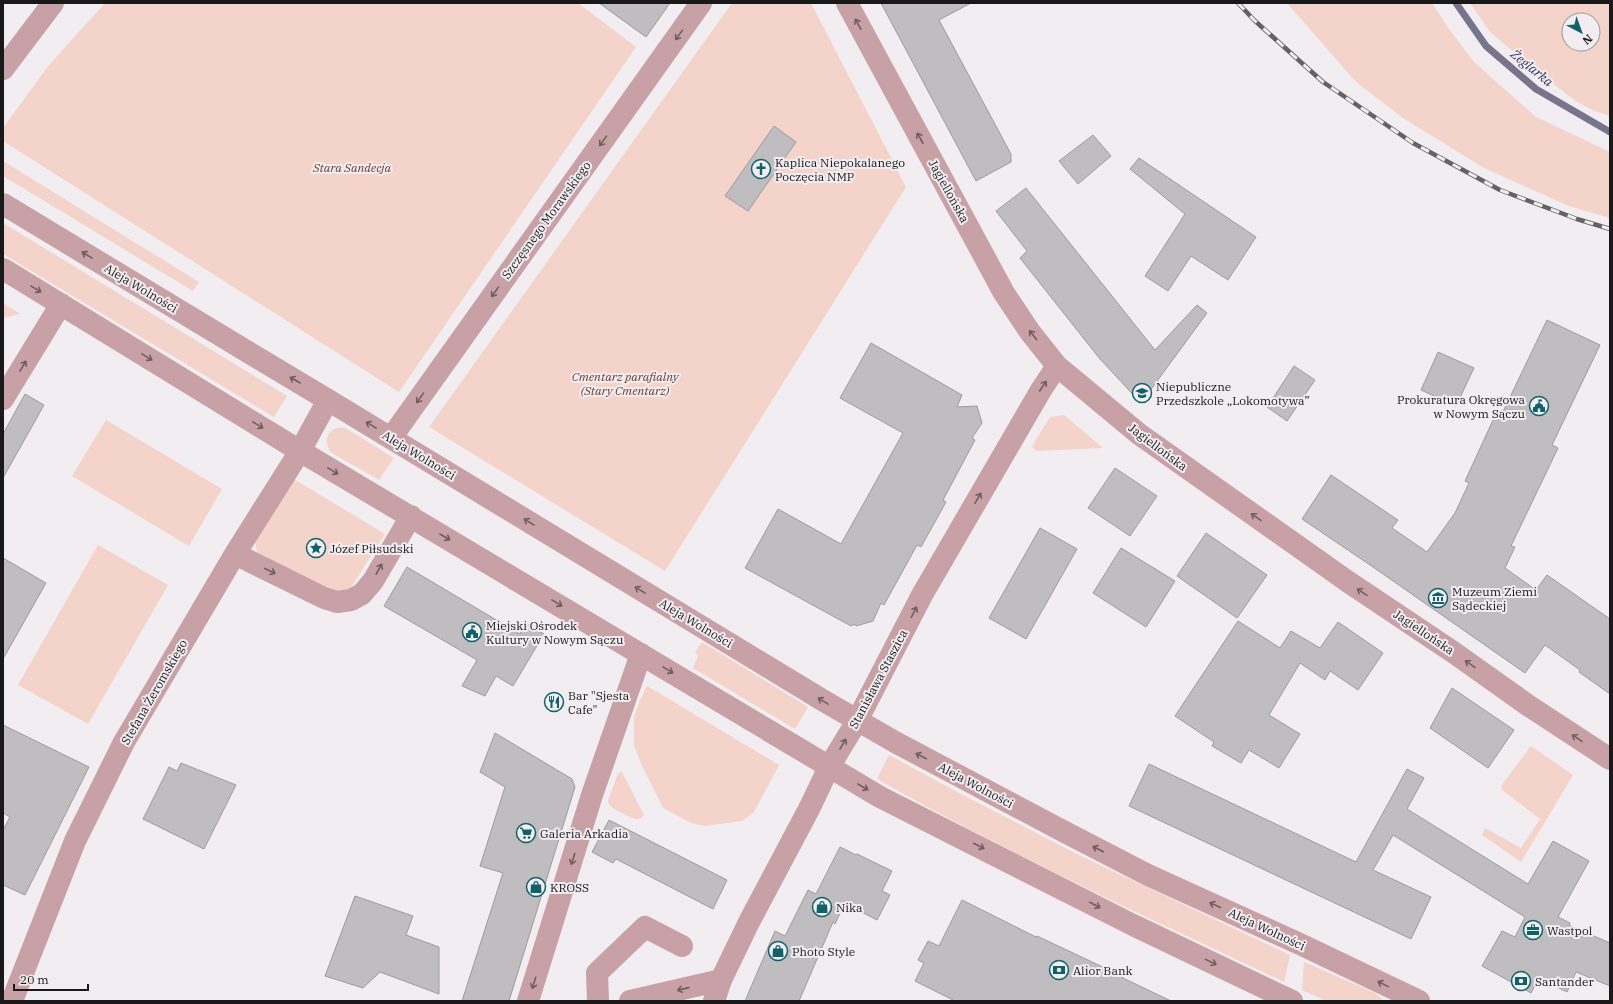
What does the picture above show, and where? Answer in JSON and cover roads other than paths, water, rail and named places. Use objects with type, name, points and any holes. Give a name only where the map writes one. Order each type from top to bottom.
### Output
[{"type":"street","points":[[3,69],[53,3]]},
{"type":"street","name":"Szczęsnego Morawskiego","points":[[391,438],[701,3]]},
{"type":"street","name":"Jagiellońska","points":[[847,3],[1004,293],[1030,332],[1058,366],[1155,446],[1347,581],[1453,652],[1529,706],[1610,759]]},
{"type":"street","name":"Aleja Wolności","points":[[3,204],[857,721],[1148,875],[1302,945],[1414,1000]]},
{"type":"street","points":[[3,269],[300,451],[880,797],[1126,921],[1292,1001]]},
{"type":"street","points":[[3,399],[61,304]]},
{"type":"street","name":"Stanisława Staszica","points":[[714,1001],[721,980],[749,922],[810,807],[829,767],[857,721],[922,595],[1041,390],[1058,366]]},
{"type":"street","name":"Stefana Żeromskiego","points":[[12,1001],[75,841],[124,742],[235,554],[300,451],[328,400]]},
{"type":"street","points":[[235,554],[324,598],[337,602],[351,600],[362,594],[373,581],[411,516]]},
{"type":"street","points":[[528,1001],[592,794],[641,654]]},
{"type":"street","points":[[598,1001],[597,973],[644,927],[682,946]]},
{"type":"street","points":[[630,1001],[721,980]]},
{"type":"waterway","name":"Żeglarka","points":[[1456,3],[1486,46],[1536,89],[1610,132]]},
{"type":"railway","points":[[1238,3],[1254,20],[1323,82],[1413,143],[1500,190],[1577,219],[1610,229]]},
{"type":"place","name":"Kaplica Niepokalanego Poczęcia NMP","points":[[761,169]]},
{"type":"place","name":"Niepubliczne Przedszkole „Lokomotywa”","points":[[1142,393]]},
{"type":"place","name":"Prokuratura Okręgowa w Nowym Sączu","points":[[1539,406]]},
{"type":"place","name":"Józef Piłsudski","points":[[316,548]]},
{"type":"place","name":"Muzeum Ziemi Sądeckiej","points":[[1438,598]]},
{"type":"place","name":"Miejski Ośrodek Kultury w Nowym Sączu","points":[[472,632]]},
{"type":"place","name":"Bar \"Sjesta Cafe\"","points":[[554,702]]},
{"type":"place","name":"Galeria Arkadia","points":[[526,833]]},
{"type":"place","name":"KROSS","points":[[536,887]]},
{"type":"place","name":"Nika","points":[[822,907]]},
{"type":"place","name":"Wastpol","points":[[1533,930]]},
{"type":"place","name":"Photo Style","points":[[778,951]]},
{"type":"place","name":"Alior Bank","points":[[1059,970]]},
{"type":"place","name":"Santander","points":[[1521,981]]},
{"type":"park label","name":"Stara Sandecja","points":[[352,167]]},
{"type":"park label","name":"Cmentarz parafialny (Stary Cmentarz)","points":[[625,383]]}]
